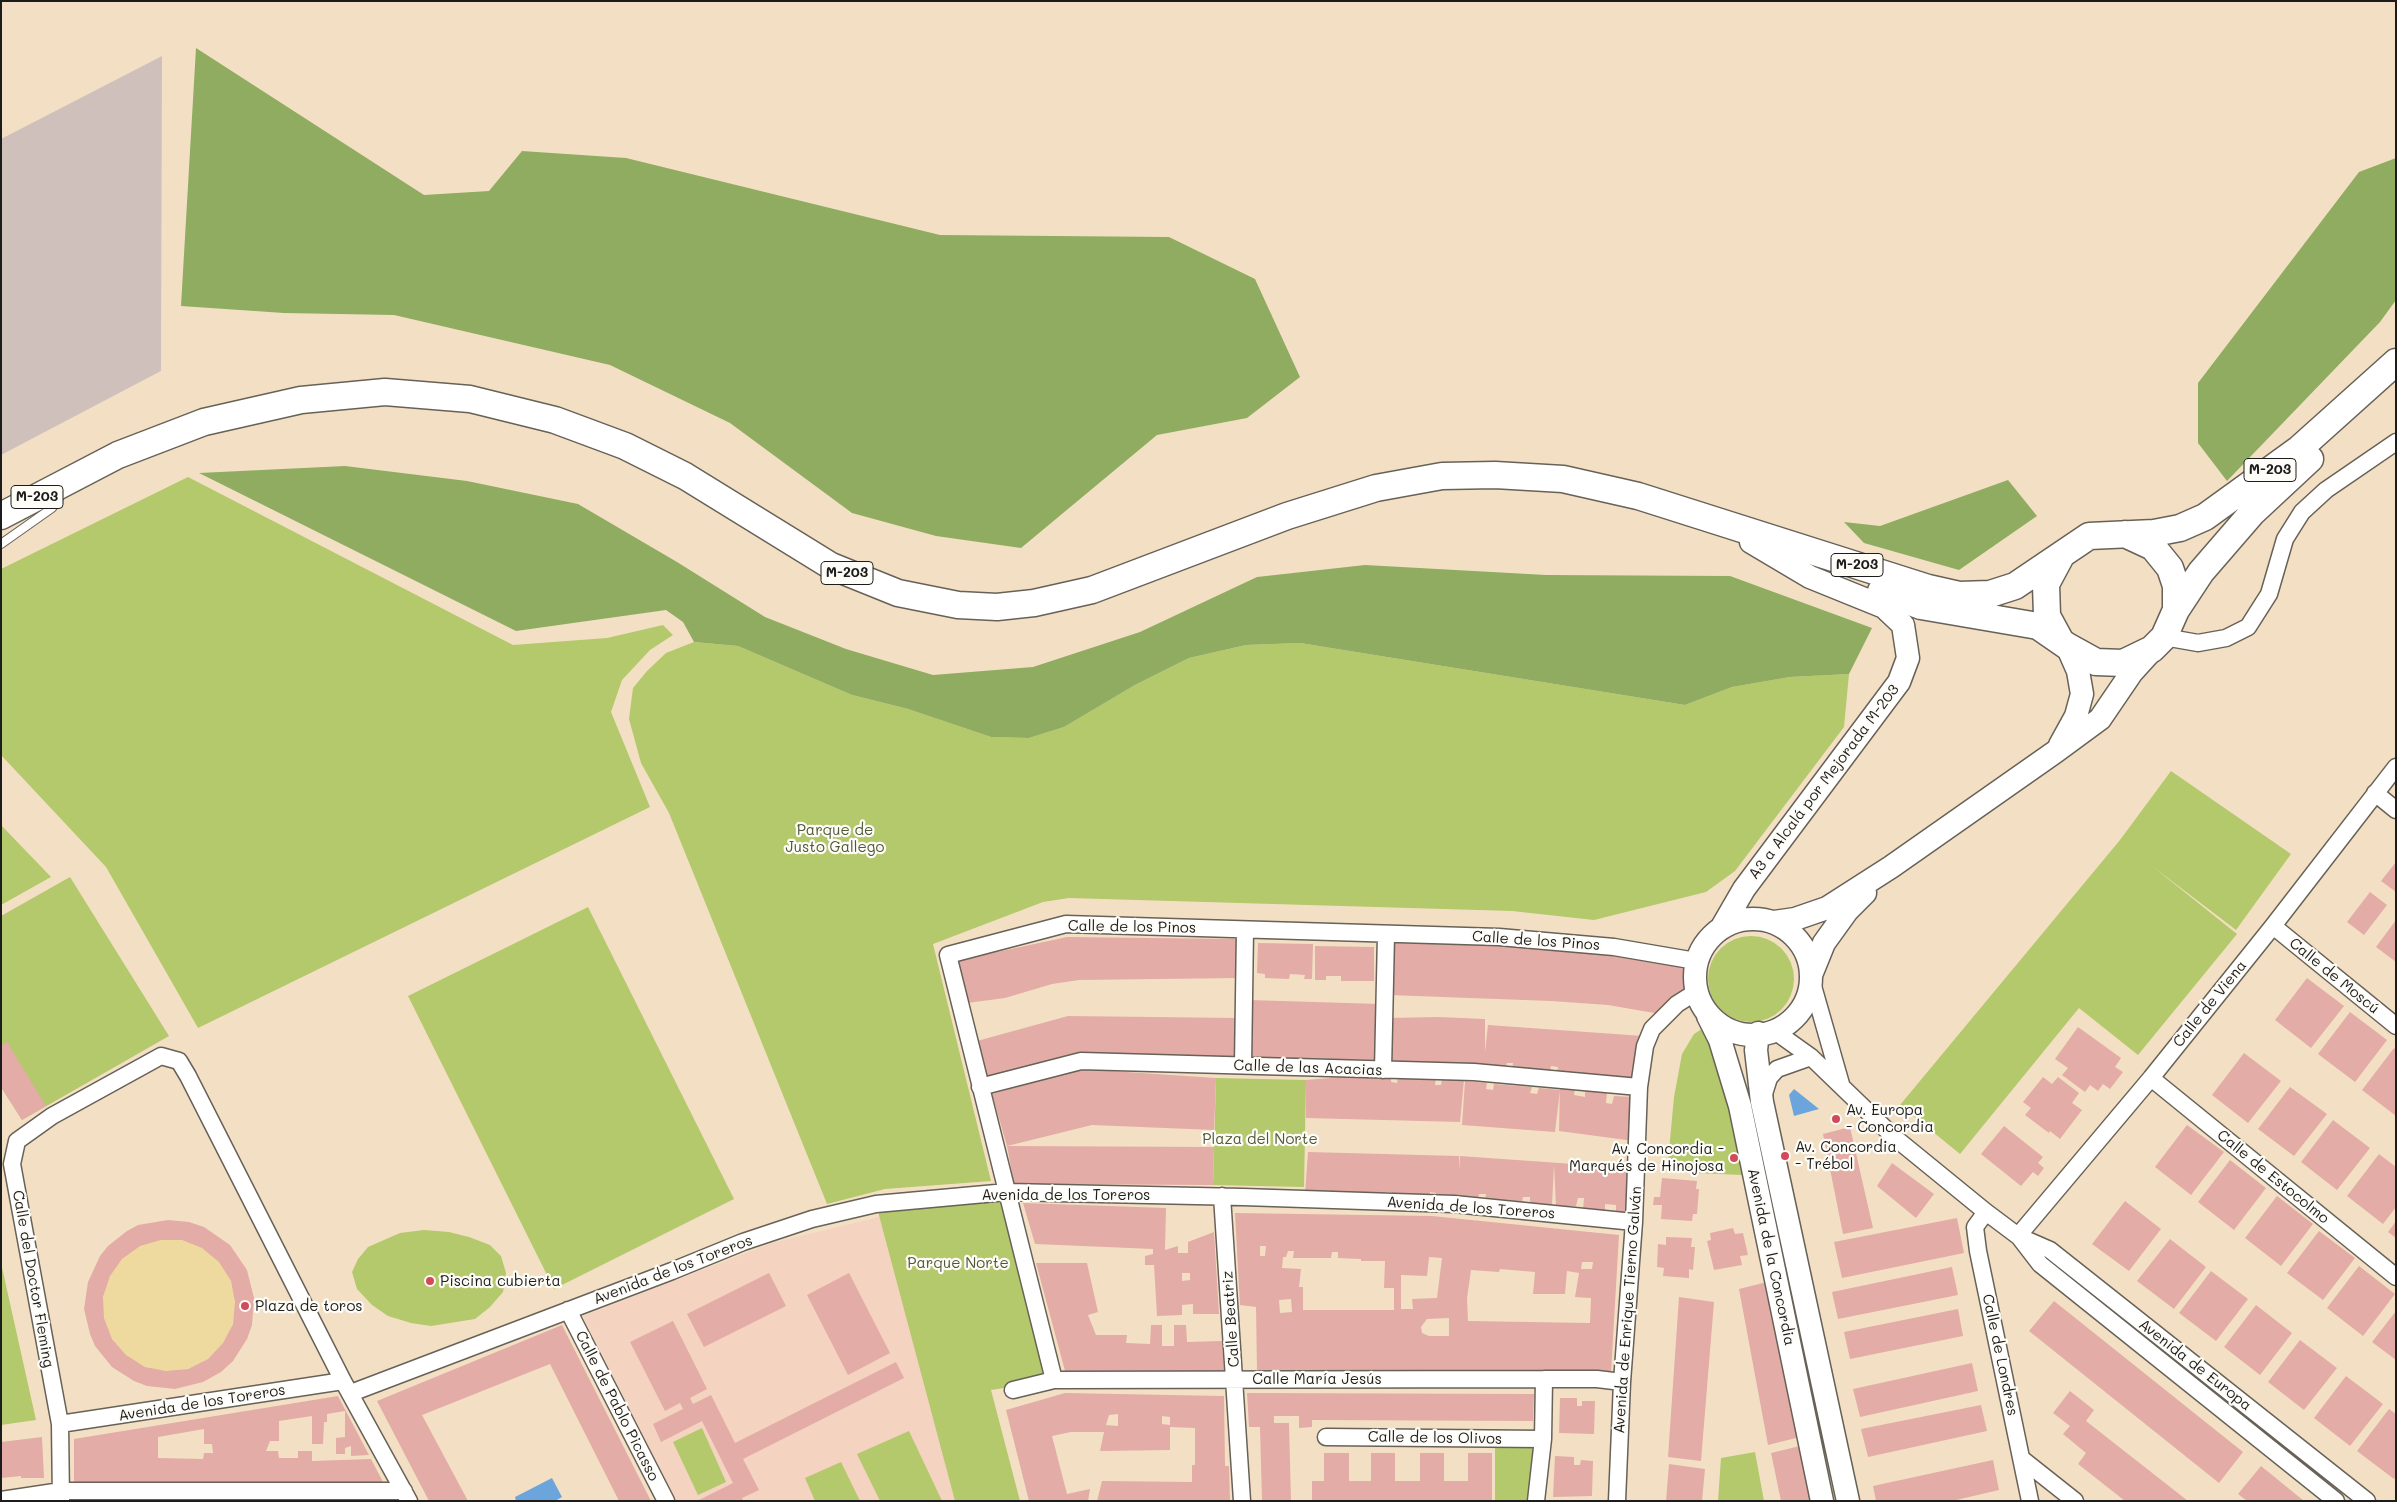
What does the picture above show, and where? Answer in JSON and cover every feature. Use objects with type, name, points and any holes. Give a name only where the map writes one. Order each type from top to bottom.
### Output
[{"type":"main road","name":"M-203","points":[[1,516],[118,455],[204,422],[301,400],[385,392],[470,399],[555,420],[625,446],[685,476],[831,566],[861,579],[906,594],[958,605],[997,608],[1034,604],[1092,590],[1287,516],[1376,488],[1442,476],[1496,475],[1563,479],[1648,498],[1928,588],[1959,595],[1990,594],[2015,586],[2089,536],[2154,533],[2180,528],[2205,517],[2299,449],[2396,362]]},
{"type":"main road","name":"M-203","points":[[1648,498],[1751,542],[1921,606],[2038,626],[2096,662],[2123,663],[2158,643],[2176,610],[2201,572],[2252,513],[2366,403],[2396,367]]},
{"type":"main road","name":"M-203","points":[[2122,533],[2153,547],[2170,568],[2176,586],[2176,610]]},
{"type":"main road","name":"M-203","points":[[2061,555],[2046,584],[2048,616],[2064,643]]},
{"type":"street","points":[[1891,867],[1847,911],[1824,943],[1811,977],[1805,1004],[1767,1032],[1742,1034],[1726,1029],[1708,1016],[1696,992],[1696,961],[1708,938],[1722,927],[1751,918],[1774,922],[1795,920],[1827,908],[1891,867],[2100,719],[2132,672],[2158,643],[2198,643],[2226,638],[2248,627],[2268,594],[2286,539],[2302,512],[2326,490],[2396,442]]},
{"type":"street","name":"A3 a Alcalá por Mejorada M-203","points":[[1722,927],[1744,888],[1900,682],[1908,658],[1903,625],[1884,608],[1810,577],[1751,542]]},
{"type":"street","points":[[2055,752],[2076,716],[2082,694],[2078,671],[2064,643]]},
{"type":"street","name":"Calle de Viena","points":[[2018,1236],[2151,1078],[2273,926],[2396,767]]},
{"type":"street","points":[[2375,793],[2396,810]]},
{"type":"street","points":[[1774,922],[1792,934],[1806,952],[1811,977]]},
{"type":"street","name":"Calle de los Pinos","points":[[1054,1380],[948,955],[1066,924],[1499,937],[1614,947],[1696,961]]},
{"type":"street","name":"Calle de Moscú","points":[[2273,926],[2396,1026]]},
{"type":"street","points":[[1243,1065],[1245,930]]},
{"type":"street","points":[[1383,1070],[1386,935]]},
{"type":"street","name":"Avenida de Europa","points":[[1811,977],[1841,1084]]},
{"type":"street","name":"Avenida de Enrique Tierno Galván","points":[[1617,1501],[1622,1382],[1634,1222],[1639,1087],[1645,1046],[1652,1029],[1677,1004],[1696,992]]},
{"type":"street","name":"Avenida de la Concordia","points":[[1708,1016],[1720,1040],[1740,1106],[1822,1501]]},
{"type":"street","name":"Avenida de Europa","points":[[1767,1032],[1811,1057],[1894,1137],[1986,1212],[2018,1236],[2050,1250],[2367,1501]]},
{"type":"street","name":"Avenida de la Concordia","points":[[1767,1032],[1756,1050],[1762,1102],[1848,1501]]},
{"type":"street","name":"Calle del Doctor Fleming","points":[[61,1496],[60,1424],[12,1164],[17,1141],[52,1116],[161,1056],[178,1061],[188,1076],[347,1387],[406,1496]]},
{"type":"street","name":"Avenida de la Concordia","points":[[1762,1102],[1769,1078],[1777,1069],[1811,1057]]},
{"type":"street","name":"Calle de las Acacias","points":[[980,1086],[1081,1061],[1474,1072],[1639,1087]]},
{"type":"street","name":"Calle de Estocolmo","points":[[2151,1078],[2396,1277]]},
{"type":"street","name":"Avenida de los Toreros","points":[[60,1424],[347,1387],[568,1310],[743,1242],[812,1219],[876,1204],[1007,1192],[1222,1196],[1454,1204],[1634,1222]]},
{"type":"street","name":"Calle Beatriz","points":[[1222,1196],[1242,1501]]},
{"type":"street","name":"Calle de Londres","points":[[1986,1212],[1975,1227],[1978,1251],[2030,1501]]},
{"type":"street","name":"Avenida de Europa","points":[[2018,1236],[2040,1264],[2336,1501]]},
{"type":"street","name":"Calle de Pablo Picasso","points":[[568,1310],[666,1501]]},
{"type":"street","points":[[1536,1501],[1543,1439],[1544,1379]]},
{"type":"street","name":"Calle María Jesús","points":[[1013,1390],[1054,1380],[1597,1379],[1622,1382]]},
{"type":"street","name":"Calle de los Olivos","points":[[1326,1437],[1543,1439]]},
{"type":"street","points":[[2022,1459],[2075,1501]]},
{"type":"street","points":[[1,1500],[61,1496],[406,1496]]},
{"type":"lane","points":[[1,544],[52,508],[74,478]]},
{"type":"shaded area","points":[[162,56],[161,371],[1,455],[1,139]]},
{"type":"shaded area","points":[[883,1216],[955,1501],[676,1501],[583,1316],[772,1243]]},
{"type":"green space","points":[[196,48],[424,195],[489,191],[522,151],[626,158],[940,235],[1169,237],[1255,279],[1300,377],[1247,418],[1157,435],[1021,548],[936,536],[852,513],[730,423],[610,365],[394,315],[284,313],[181,306]]},
{"type":"green space","points":[[2396,158],[2396,300],[2380,322],[2227,481],[2198,443],[2198,383],[2359,172]]},
{"type":"green space","points":[[345,466],[467,481],[578,504],[677,562],[765,617],[846,649],[933,675],[1033,667],[1140,632],[1257,577],[1365,565],[1546,575],[1730,576],[1872,628],[1849,674],[1790,677],[1732,687],[1685,705],[1300,643],[1246,645],[1189,658],[1135,685],[1064,727],[1029,738],[991,737],[908,709],[852,695],[738,646],[694,642],[683,622],[666,610],[516,631],[199,473]]},
{"type":"green space","points":[[188,477],[513,645],[607,638],[663,625],[673,635],[650,650],[622,680],[611,712],[650,807],[198,1028],[106,867],[1,755],[1,569]]},
{"type":"green space","points":[[2008,480],[2037,516],[1959,570],[1864,543],[1844,522],[1880,526]]},
{"type":"green space","name":"Parque de Justo Gallego","points":[[694,642],[738,646],[852,695],[908,709],[991,737],[1029,738],[1064,727],[1135,685],[1189,658],[1246,645],[1300,643],[1685,705],[1732,687],[1790,677],[1849,674],[1844,727],[1735,871],[1706,892],[1594,920],[1512,911],[1069,898],[1043,902],[933,944],[991,1181],[885,1189],[827,1204],[669,813],[641,763],[629,719],[633,688],[647,671],[666,653]]},
{"type":"green space","points":[[2171,771],[2291,854],[2236,930],[2152,866],[2237,934],[2138,1055],[2079,1008],[1960,1154],[1900,1105],[2120,840]]},
{"type":"green space","points":[[1,825],[51,877],[1,905]]},
{"type":"green space","points":[[70,877],[169,1036],[22,1120],[1,1087],[1,916]]},
{"type":"green space","points":[[588,907],[734,1199],[554,1289],[408,996]]},
{"type":"green space","points":[[1751,936],[1767,939],[1775,943],[1787,955],[1791,963],[1794,979],[1791,995],[1787,1003],[1775,1015],[1767,1019],[1751,1022],[1735,1019],[1727,1015],[1715,1003],[1711,995],[1708,979],[1711,963],[1715,955],[1727,943],[1735,939]]},
{"type":"green space","points":[[1705,1027],[1722,1070],[1744,1175],[1667,1172],[1674,1097],[1682,1054],[1694,1034]]},
{"type":"green space","name":"Plaza del Norte","points":[[1216,1078],[1306,1080],[1304,1187],[1213,1185]]},
{"type":"green space","name":"Parque Norte","points":[[1007,1192],[1054,1380],[991,1390],[1020,1501],[955,1501],[876,1204]]},
{"type":"green space","name":"Piscina cubierta","points":[[424,1230],[449,1232],[469,1237],[490,1245],[501,1256],[506,1273],[503,1292],[490,1307],[475,1319],[431,1326],[411,1323],[388,1316],[372,1305],[357,1289],[352,1272],[358,1259],[368,1247],[400,1233]]},
{"type":"green space","points":[[1,1263],[36,1420],[1,1425]]},
{"type":"green space","points":[[702,1428],[726,1482],[698,1495],[673,1442]]},
{"type":"green space","points":[[909,1431],[942,1501],[880,1501],[857,1454]]},
{"type":"green space","points":[[1495,1447],[1534,1448],[1528,1501],[1495,1501]]},
{"type":"green space","points":[[1755,1452],[1764,1501],[1718,1501],[1721,1458]]},
{"type":"green space","points":[[841,1462],[860,1501],[815,1501],[805,1478]]},
{"type":"sand","points":[[169,1239],[194,1244],[215,1259],[230,1280],[235,1305],[230,1330],[215,1351],[194,1366],[169,1371],[144,1366],[123,1351],[108,1330],[103,1305],[108,1280],[123,1259],[144,1244]]},
{"type":"water","points":[[1794,1089],[1819,1109],[1794,1116],[1789,1095]]},
{"type":"water","points":[[552,1478],[562,1497],[555,1501],[516,1501],[515,1497]]},
{"type":"building","points":[[2396,862],[2396,892],[2381,881]]},
{"type":"building","points":[[2370,892],[2387,905],[2364,935],[2347,922]]},
{"type":"building","points":[[2396,920],[2396,962],[2376,947]]},
{"type":"building","points":[[1067,937],[1236,939],[1238,978],[1079,980],[1052,984],[1005,998],[967,1003],[955,961]]},
{"type":"building","points":[[1258,943],[1313,944],[1312,979],[1304,979],[1305,975],[1290,974],[1289,979],[1265,978],[1265,974],[1257,973]]},
{"type":"building","points":[[1390,943],[1488,944],[1613,954],[1686,968],[1687,991],[1660,1014],[1608,1005],[1551,1001],[1389,995]]},
{"type":"building","points":[[1315,946],[1374,947],[1374,981],[1341,981],[1341,976],[1326,976],[1326,980],[1315,980]]},
{"type":"building","points":[[2307,978],[2344,1006],[2311,1048],[2275,1020]]},
{"type":"building","points":[[1248,1000],[1380,1004],[1380,1060],[1247,1057]]},
{"type":"building","points":[[2350,1012],[2387,1040],[2355,1082],[2318,1054]]},
{"type":"building","points":[[1068,1016],[1237,1018],[1239,1058],[1079,1059],[986,1081],[977,1041]]},
{"type":"building","points":[[1438,1017],[1485,1019],[1485,1052],[1488,1025],[1643,1036],[1634,1082],[1557,1072],[1558,1067],[1551,1066],[1550,1072],[1512,1070],[1513,1063],[1507,1063],[1505,1069],[1387,1066],[1387,1018]]},
{"type":"building","points":[[2078,1027],[2121,1058],[2115,1067],[2123,1072],[2110,1089],[2103,1084],[2098,1091],[2090,1085],[2085,1092],[2062,1075],[2068,1068],[2055,1059]]},
{"type":"building","points":[[7,1042],[46,1106],[22,1120],[1,1087],[1,1045]]},
{"type":"building","points":[[2394,1048],[2396,1050],[2396,1116],[2362,1090]]},
{"type":"building","points":[[2244,1053],[2281,1081],[2248,1123],[2212,1095]]},
{"type":"building","points":[[1081,1069],[1216,1078],[1214,1130],[1092,1125],[1007,1146],[992,1094]]},
{"type":"building","points":[[1368,1075],[1391,1076],[1391,1082],[1397,1083],[1398,1077],[1436,1078],[1435,1085],[1441,1085],[1442,1079],[1464,1080],[1460,1122],[1306,1118],[1306,1080]]},
{"type":"building","points":[[2043,1077],[2052,1084],[2058,1077],[2079,1093],[2072,1103],[2082,1110],[2060,1139],[2025,1115],[2031,1108],[2023,1102]]},
{"type":"building","points":[[1465,1081],[1487,1083],[1486,1089],[1493,1090],[1494,1084],[1532,1087],[1530,1093],[1537,1094],[1539,1088],[1560,1090],[1555,1132],[1462,1125]]},
{"type":"building","points":[[1560,1085],[1575,1089],[1574,1095],[1585,1097],[1585,1091],[1607,1092],[1606,1103],[1612,1104],[1614,1096],[1634,1097],[1634,1141],[1559,1131]]},
{"type":"building","points":[[2290,1087],[2327,1114],[2294,1156],[2258,1129]]},
{"type":"building","points":[[2333,1120],[2370,1148],[2337,1190],[2301,1162]]},
{"type":"building","points":[[2187,1125],[2224,1152],[2191,1195],[2155,1167]]},
{"type":"building","points":[[2004,1126],[2043,1157],[2038,1163],[2044,1168],[2038,1176],[2033,1172],[2021,1186],[1981,1154]]},
{"type":"building","points":[[1850,1127],[1873,1228],[1843,1234],[1823,1134]]},
{"type":"building","points":[[1007,1146],[1214,1147],[1213,1185],[1014,1184]]},
{"type":"building","points":[[1308,1152],[1459,1156],[1459,1171],[1460,1156],[1630,1168],[1630,1214],[1616,1211],[1616,1205],[1605,1204],[1605,1210],[1583,1210],[1584,1198],[1578,1198],[1576,1206],[1556,1206],[1554,1165],[1552,1205],[1530,1204],[1530,1197],[1523,1197],[1522,1203],[1485,1201],[1486,1194],[1479,1194],[1478,1200],[1436,1199],[1436,1193],[1430,1192],[1429,1198],[1391,1198],[1392,1192],[1385,1192],[1384,1197],[1305,1194]]},
{"type":"building","points":[[2379,1154],[2396,1167],[2396,1207],[2383,1224],[2347,1196]]},
{"type":"building","points":[[2230,1160],[2266,1188],[2234,1230],[2198,1202]]},
{"type":"building","points":[[1892,1163],[1934,1194],[1916,1218],[1877,1186]]},
{"type":"building","points":[[1662,1178],[1697,1181],[1696,1189],[1699,1189],[1697,1214],[1693,1214],[1692,1221],[1661,1219],[1662,1205],[1653,1205],[1654,1197],[1660,1197]]},
{"type":"building","points":[[2277,1196],[2313,1224],[2281,1266],[2245,1238]]},
{"type":"building","points":[[2125,1201],[2161,1229],[2129,1271],[2092,1244]]},
{"type":"building","points":[[1023,1203],[1166,1208],[1165,1250],[1178,1246],[1178,1253],[1188,1253],[1188,1242],[1214,1232],[1219,1314],[1193,1314],[1193,1304],[1182,1305],[1182,1315],[1157,1316],[1154,1265],[1145,1265],[1145,1256],[1153,1254],[1153,1249],[1035,1244]],"holes":[[[1182,1273],[1190,1273],[1190,1280],[1182,1281]]]},
{"type":"building","points":[[1235,1213],[1432,1216],[1619,1235],[1611,1373],[1257,1372],[1256,1307],[1240,1305]],"holes":[[[1260,1246],[1266,1246],[1265,1256],[1260,1256]],[[1288,1251],[1294,1251],[1293,1258],[1331,1258],[1332,1252],[1338,1252],[1338,1258],[1361,1259],[1361,1261],[1385,1261],[1384,1288],[1394,1288],[1394,1310],[1303,1310],[1303,1287],[1299,1287],[1301,1269],[1282,1268],[1283,1257],[1286,1257]],[[1429,1257],[1442,1258],[1437,1298],[1412,1299],[1413,1309],[1401,1309],[1401,1275],[1427,1276]],[[1582,1262],[1593,1262],[1592,1269],[1581,1269]],[[1500,1269],[1535,1272],[1533,1294],[1565,1294],[1567,1271],[1579,1273],[1575,1297],[1591,1298],[1590,1323],[1468,1321],[1467,1298],[1471,1270],[1499,1272]],[[1291,1299],[1292,1312],[1280,1313],[1279,1300]],[[1449,1318],[1449,1336],[1429,1336],[1422,1333],[1421,1327],[1427,1319]]]},
{"type":"building","points":[[1957,1218],[1964,1253],[1842,1278],[1834,1242]]},
{"type":"building","name":"Plaza de toros","points":[[168,1220],[189,1222],[204,1227],[230,1245],[247,1270],[254,1298],[252,1325],[247,1339],[233,1361],[221,1372],[203,1382],[175,1389],[147,1386],[134,1381],[112,1367],[95,1346],[90,1334],[84,1309],[88,1282],[100,1256],[108,1246],[138,1225]],"holes":[[[161,1240],[182,1240],[202,1248],[219,1262],[231,1281],[235,1302],[233,1324],[223,1343],[208,1359],[188,1369],[166,1371],[145,1367],[126,1355],[112,1339],[104,1318],[103,1297],[110,1276],[122,1259],[140,1246]]]},
{"type":"building","points":[[2396,1221],[2396,1238],[2388,1232]]},
{"type":"building","points":[[1733,1228],[1735,1234],[1743,1233],[1748,1255],[1740,1256],[1742,1265],[1714,1270],[1707,1241],[1711,1240],[1710,1233]]},
{"type":"building","points":[[2319,1231],[2355,1258],[2323,1300],[2287,1273]]},
{"type":"building","points":[[1666,1237],[1692,1238],[1691,1247],[1695,1247],[1693,1270],[1689,1269],[1689,1278],[1663,1276],[1664,1268],[1657,1267],[1658,1244],[1666,1245]]},
{"type":"building","points":[[2170,1239],[2206,1267],[2174,1309],[2137,1281]]},
{"type":"building","points":[[1036,1263],[1087,1263],[1098,1312],[1088,1315],[1096,1335],[1127,1335],[1126,1343],[1150,1344],[1151,1325],[1162,1325],[1162,1346],[1174,1346],[1174,1325],[1186,1325],[1187,1342],[1222,1341],[1224,1371],[1065,1371]]},
{"type":"building","points":[[2359,1266],[2395,1294],[2363,1336],[2327,1308]]},
{"type":"building","points":[[1952,1267],[1958,1295],[1838,1319],[1832,1292]]},
{"type":"building","points":[[2211,1271],[2248,1299],[2216,1341],[2179,1313]]},
{"type":"building","points":[[769,1273],[786,1306],[704,1347],[687,1314]]},
{"type":"building","points":[[849,1273],[890,1353],[848,1375],[807,1295]]},
{"type":"building","points":[[1767,1282],[1800,1437],[1768,1445],[1739,1289]]},
{"type":"building","points":[[1679,1297],[1714,1302],[1701,1461],[1668,1457]]},
{"type":"building","points":[[2054,1301],[2243,1452],[2219,1483],[2029,1331]]},
{"type":"building","points":[[2256,1305],[2292,1333],[2260,1375],[2224,1347]]},
{"type":"building","points":[[1958,1309],[1963,1336],[1850,1359],[1844,1332]]},
{"type":"building","points":[[2396,1311],[2396,1360],[2372,1342]]},
{"type":"building","points":[[673,1321],[707,1389],[690,1398],[693,1404],[711,1395],[735,1443],[896,1362],[904,1378],[743,1459],[759,1490],[742,1498],[743,1501],[697,1501],[733,1483],[702,1421],[661,1442],[653,1424],[683,1409],[680,1403],[665,1411],[630,1342]]},
{"type":"building","points":[[562,1325],[651,1501],[619,1501],[550,1364],[422,1415],[468,1501],[429,1501],[377,1401]]},
{"type":"building","points":[[2300,1340],[2337,1368],[2304,1410],[2268,1382]]},
{"type":"building","points":[[1972,1363],[1978,1391],[1860,1417],[1853,1389]]},
{"type":"building","points":[[2346,1376],[2383,1404],[2350,1446],[2314,1418]]},
{"type":"building","points":[[2070,1391],[2094,1410],[2086,1421],[2188,1501],[2125,1501],[2078,1464],[2086,1453],[2063,1434],[2070,1426],[2053,1413]]},
{"type":"building","points":[[1065,1393],[1224,1396],[1225,1466],[1229,1466],[1230,1501],[1097,1501],[1102,1481],[1192,1482],[1192,1465],[1195,1465],[1195,1428],[1170,1427],[1170,1450],[1100,1451],[1104,1432],[1071,1432],[1052,1436],[1067,1494],[1090,1489],[1088,1501],[1029,1501],[1006,1410]],"holes":[[[1118,1414],[1118,1426],[1106,1425],[1109,1415]],[[1162,1416],[1170,1417],[1170,1425],[1162,1424]]]},
{"type":"building","points":[[1247,1393],[1534,1394],[1533,1421],[1312,1420],[1312,1427],[1299,1428],[1299,1416],[1274,1416],[1274,1423],[1289,1423],[1291,1501],[1262,1501],[1260,1427],[1249,1427]]},
{"type":"building","points":[[338,1396],[369,1455],[351,1456],[351,1446],[345,1448],[345,1454],[336,1454],[336,1438],[345,1437],[345,1411],[327,1414],[327,1422],[324,1422],[323,1444],[312,1444],[312,1416],[279,1421],[279,1441],[270,1441],[266,1451],[278,1451],[279,1458],[298,1458],[298,1451],[312,1451],[312,1461],[371,1459],[383,1482],[74,1483],[74,1439]],"holes":[[[204,1429],[204,1444],[212,1444],[213,1453],[204,1453],[203,1459],[158,1458],[158,1437]]]},
{"type":"building","points":[[1560,1398],[1577,1398],[1577,1406],[1582,1406],[1582,1401],[1595,1401],[1594,1434],[1559,1433]]},
{"type":"building","points":[[1981,1405],[1987,1431],[1868,1457],[1861,1429]]},
{"type":"building","points":[[2389,1409],[2396,1414],[2396,1476],[2394,1479],[2357,1451]]},
{"type":"building","points":[[42,1437],[44,1478],[21,1478],[21,1476],[1,1478],[1,1442]]},
{"type":"building","points":[[1800,1446],[1812,1501],[1781,1501],[1771,1453]]},
{"type":"building","points":[[1324,1453],[1349,1453],[1349,1481],[1371,1481],[1371,1453],[1395,1453],[1395,1481],[1420,1481],[1420,1453],[1444,1453],[1444,1481],[1468,1481],[1468,1453],[1492,1453],[1492,1501],[1312,1501],[1312,1481],[1324,1481]]},
{"type":"building","points":[[1555,1456],[1574,1457],[1574,1465],[1580,1465],[1581,1460],[1593,1461],[1592,1496],[1553,1497]]},
{"type":"building","points":[[1993,1460],[1999,1490],[1952,1501],[1876,1501],[1873,1486]]},
{"type":"building","points":[[1669,1464],[1705,1469],[1702,1501],[1666,1501]]},
{"type":"building","points":[[2261,1466],[2304,1501],[2247,1501],[2238,1494]]},
{"type":"place","name":"Av. Europa - Concordia","points":[[1836,1119]]},
{"type":"place","name":"Av. Concordia - Trébol","points":[[1785,1156]]},
{"type":"place","name":"Av. Concordia - Marqués de Hinojosa","points":[[1734,1158]]},
{"type":"place","name":"Piscina cubierta","points":[[430,1281]]},
{"type":"place","name":"Plaza de toros","points":[[245,1306]]}]
